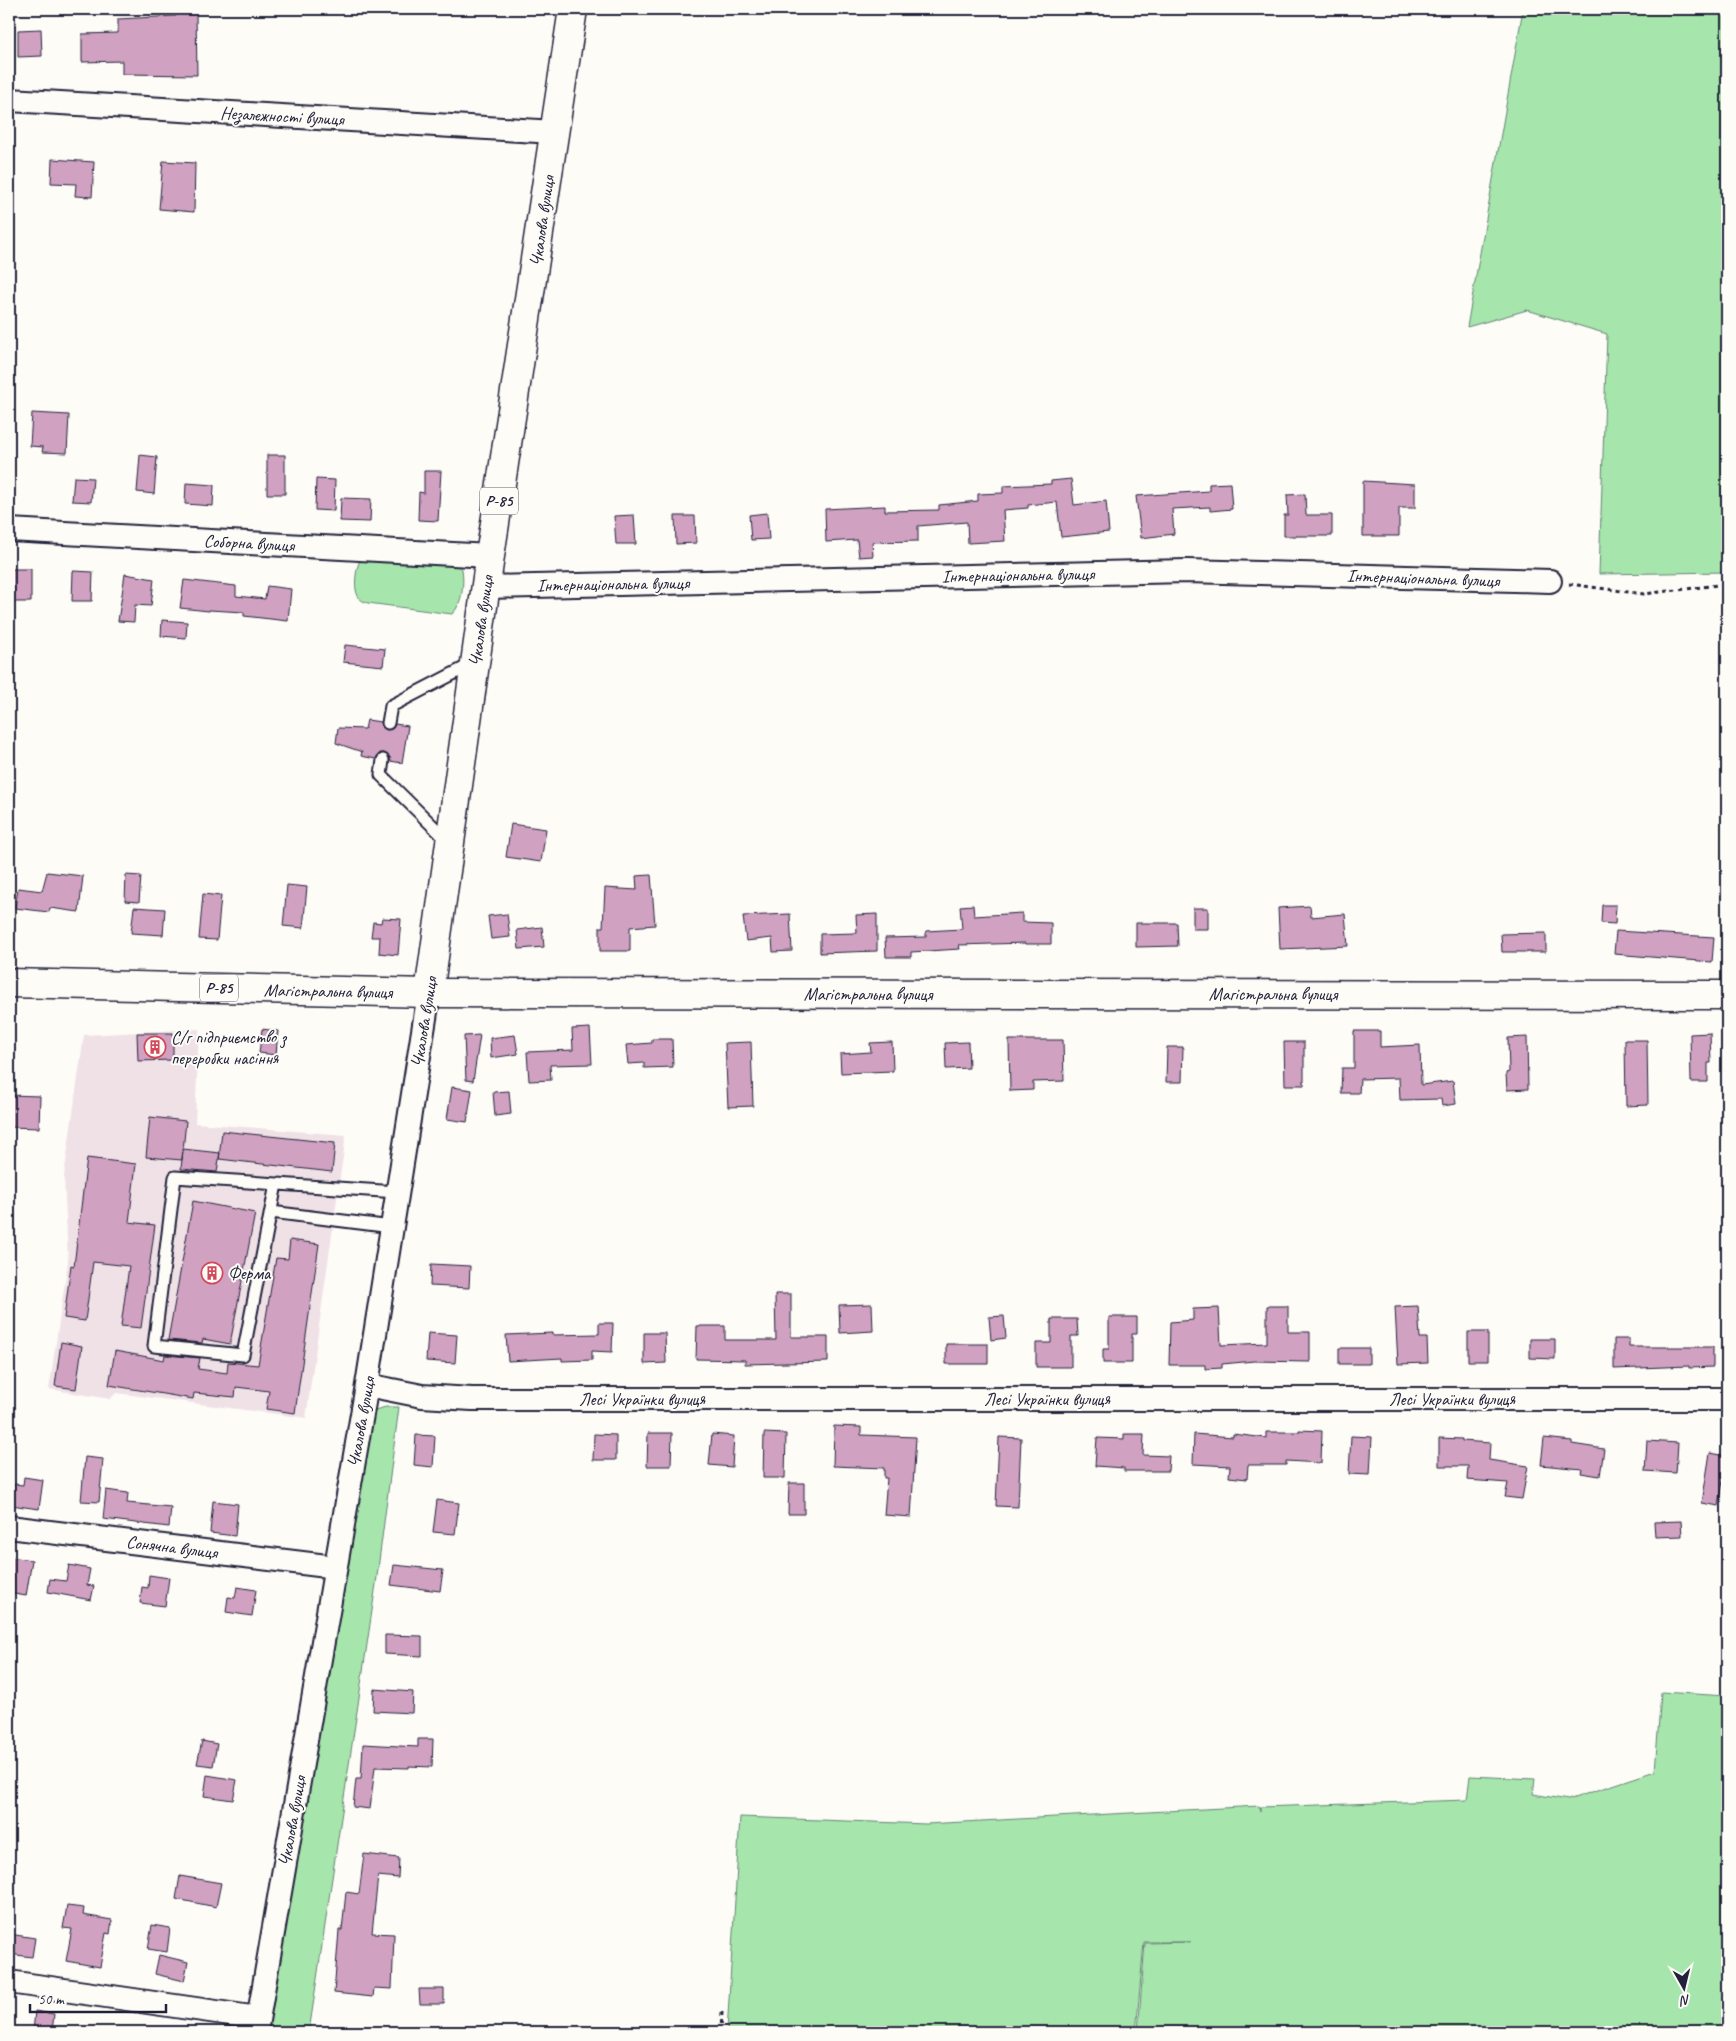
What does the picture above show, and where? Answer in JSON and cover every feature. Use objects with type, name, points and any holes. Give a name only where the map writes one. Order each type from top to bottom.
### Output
[{"type":"main road","name":"Чкалова вулиця","points":[[429,993],[490,556],[573,9]]},
{"type":"main road","name":"Магістральна вулиця","points":[[9,983],[429,993],[1727,995]]},
{"type":"street","name":"Незалежності вулиця","points":[[9,100],[555,132]]},
{"type":"street","name":"Соборна вулиця","points":[[9,530],[490,556]]},
{"type":"street","name":"Інтернаціональна вулиця","points":[[486,587],[1187,571],[1550,582]]},
{"type":"street","name":"Чкалова вулиця","points":[[257,2025],[367,1386],[429,993]]},
{"type":"street","name":"Лесі Українки вулиця","points":[[367,1386],[422,1396],[472,1399],[1727,1399]]},
{"type":"street","name":"Сонячна вулиця","points":[[9,1527],[335,1566]]},
{"type":"street","points":[[9,1982],[257,2025]]},
{"type":"lane","points":[[388,723],[391,706],[475,662]]},
{"type":"lane","points":[[383,760],[381,775],[450,842]]},
{"type":"lane","points":[[276,1184],[243,1355],[154,1346],[175,1177],[398,1192]]},
{"type":"lane","points":[[271,1212],[392,1227]]},
{"type":"path","points":[[1550,582],[1644,594],[1727,584]]},
{"type":"path","points":[[721,2032],[722,2012]]},
{"type":"shaded area","points":[[199,1029],[195,1123],[346,1135],[306,1418],[116,1393],[110,1399],[49,1389],[68,1262],[64,1176],[84,1035]]},
{"type":"green space","points":[[1523,9],[1727,9],[1727,572],[1599,574],[1607,334],[1527,310],[1467,327]]},
{"type":"green space","points":[[362,557],[454,564],[462,569],[463,574],[461,599],[456,610],[452,614],[368,603],[360,599],[356,592],[355,582]]},
{"type":"green space","points":[[386,1407],[399,1407],[376,1584],[309,2032],[265,2032],[369,1419],[375,1410]]},
{"type":"green space","points":[[1661,1692],[1727,1696],[1727,2032],[1138,2032],[1145,1943],[1191,1942],[1144,1942],[1136,2032],[727,2032],[740,1817],[926,1824],[1259,1806],[1260,1812],[1260,1807],[1467,1800],[1470,1776],[1535,1779],[1533,1794],[1568,1800],[1655,1771]]},
{"type":"building","points":[[176,14],[196,14],[197,75],[122,74],[122,61],[82,62],[82,34],[118,33],[118,19],[176,16]]},
{"type":"building","points":[[41,29],[42,56],[18,57],[18,30]]},
{"type":"building","points":[[52,159],[94,162],[92,197],[75,196],[76,184],[51,183]]},
{"type":"building","points":[[163,161],[195,163],[194,212],[159,209]]},
{"type":"building","points":[[32,413],[69,415],[67,453],[42,452],[43,447],[30,446]]},
{"type":"building","points":[[140,455],[157,457],[154,494],[137,492]]},
{"type":"building","points":[[267,455],[285,455],[285,494],[267,494]]},
{"type":"building","points":[[424,471],[441,471],[438,521],[418,520],[419,492],[424,493]]},
{"type":"building","points":[[74,477],[93,478],[91,502],[72,501]]},
{"type":"building","points":[[316,479],[335,480],[334,511],[315,510]]},
{"type":"building","points":[[1071,479],[1074,505],[1106,501],[1109,532],[1061,537],[1057,502],[1028,505],[1028,508],[1003,510],[1005,541],[968,543],[967,522],[918,526],[918,541],[872,542],[873,556],[859,557],[857,540],[826,542],[825,509],[885,506],[885,511],[939,510],[939,505],[978,501],[978,494],[1003,493],[1003,486],[1051,484],[1051,481]]},
{"type":"building","points":[[1363,481],[1415,484],[1415,508],[1399,508],[1399,536],[1363,536]]},
{"type":"building","points":[[186,483],[214,485],[213,506],[185,504]]},
{"type":"building","points":[[1230,483],[1232,509],[1210,511],[1210,507],[1172,509],[1174,534],[1141,538],[1136,496],[1209,491],[1209,484]]},
{"type":"building","points":[[1305,494],[1306,515],[1332,515],[1332,536],[1284,536],[1284,515],[1288,515],[1287,495]]},
{"type":"building","points":[[341,498],[371,499],[370,522],[340,521]]},
{"type":"building","points":[[767,513],[769,539],[751,540],[749,515]]},
{"type":"building","points":[[634,515],[636,544],[616,544],[614,516]]},
{"type":"building","points":[[675,516],[695,516],[696,543],[676,544]]},
{"type":"building","points":[[11,569],[31,569],[31,602],[11,602]]},
{"type":"building","points":[[73,571],[93,572],[92,601],[72,601]]},
{"type":"building","points":[[125,574],[154,579],[151,606],[135,605],[134,622],[118,621]]},
{"type":"building","points":[[184,580],[236,586],[236,596],[265,599],[267,586],[291,589],[288,621],[244,616],[244,612],[180,608]]},
{"type":"building","points":[[162,620],[187,622],[186,638],[161,636]]},
{"type":"building","points":[[345,645],[385,649],[383,666],[343,662]]},
{"type":"building","points":[[367,720],[381,722],[383,728],[387,730],[393,728],[395,724],[408,726],[402,763],[390,761],[390,757],[384,753],[380,753],[376,759],[361,756],[362,752],[336,743],[338,728],[365,729]]},
{"type":"building","points":[[511,824],[546,829],[541,862],[506,857]]},
{"type":"building","points":[[47,872],[83,876],[79,912],[50,908],[49,912],[15,908],[18,888],[42,891]]},
{"type":"building","points":[[126,875],[141,876],[139,902],[125,901]]},
{"type":"building","points":[[651,875],[655,925],[630,927],[630,951],[600,951],[600,927],[603,927],[605,888],[637,890],[636,876]]},
{"type":"building","points":[[287,885],[307,887],[303,928],[283,926]]},
{"type":"building","points":[[203,894],[221,896],[217,940],[199,939]]},
{"type":"building","points":[[973,905],[974,916],[1022,913],[1022,922],[1051,923],[1051,944],[959,945],[960,949],[911,952],[911,957],[886,957],[885,938],[926,937],[926,931],[962,929],[960,906]]},
{"type":"building","points":[[1602,905],[1616,905],[1615,924],[1601,923]]},
{"type":"building","points":[[1310,906],[1311,917],[1345,914],[1348,946],[1280,949],[1278,908]]},
{"type":"building","points":[[134,907],[165,909],[163,935],[131,933]]},
{"type":"building","points":[[1193,908],[1208,908],[1208,929],[1193,929]]},
{"type":"building","points":[[507,914],[510,937],[491,939],[488,916]]},
{"type":"building","points":[[790,914],[792,951],[773,952],[772,938],[746,941],[743,916]]},
{"type":"building","points":[[877,914],[877,951],[820,953],[820,934],[857,933],[856,915]]},
{"type":"building","points":[[382,918],[401,919],[398,955],[379,953],[380,937],[371,937],[373,922],[381,923]]},
{"type":"building","points":[[1136,923],[1177,923],[1178,946],[1136,947]]},
{"type":"building","points":[[542,927],[544,947],[519,949],[517,930]]},
{"type":"building","points":[[1616,931],[1714,937],[1712,962],[1614,954]]},
{"type":"building","points":[[1546,933],[1546,952],[1502,952],[1501,934]]},
{"type":"building","points":[[590,1028],[592,1064],[550,1065],[551,1080],[529,1081],[527,1052],[573,1050],[572,1029]]},
{"type":"building","points":[[262,1029],[278,1031],[276,1055],[259,1053]]},
{"type":"building","points":[[1354,1031],[1380,1031],[1380,1047],[1420,1045],[1421,1085],[1453,1081],[1456,1104],[1442,1106],[1441,1099],[1400,1100],[1399,1078],[1360,1079],[1359,1093],[1341,1093],[1342,1068],[1354,1068]]},
{"type":"building","name":"С/г підприємство з переробки насіння","points":[[137,1033],[173,1033],[173,1060],[138,1061]]},
{"type":"building","points":[[1710,1033],[1711,1063],[1708,1063],[1708,1082],[1691,1082],[1690,1034]]},
{"type":"building","points":[[480,1035],[473,1081],[466,1080],[464,1036]]},
{"type":"building","points":[[515,1035],[518,1054],[491,1058],[490,1038]]},
{"type":"building","points":[[1527,1037],[1528,1089],[1507,1090],[1506,1073],[1509,1072],[1508,1038]]},
{"type":"building","points":[[652,1039],[672,1039],[673,1067],[644,1068],[644,1063],[628,1064],[626,1045],[652,1043]]},
{"type":"building","points":[[1009,1040],[1063,1040],[1064,1081],[1033,1082],[1033,1090],[1010,1091]]},
{"type":"building","points":[[1625,1040],[1647,1040],[1648,1105],[1626,1106]]},
{"type":"building","points":[[751,1042],[753,1106],[728,1107],[725,1043]]},
{"type":"building","points":[[892,1042],[893,1071],[841,1073],[840,1054],[871,1052],[870,1043]]},
{"type":"building","points":[[968,1042],[969,1068],[946,1069],[945,1043]]},
{"type":"building","points":[[1284,1042],[1304,1042],[1304,1085],[1285,1085]]},
{"type":"building","points":[[1167,1047],[1183,1047],[1182,1082],[1166,1082]]},
{"type":"building","points":[[452,1087],[472,1090],[467,1122],[447,1119]]},
{"type":"building","points":[[509,1091],[511,1114],[495,1116],[493,1092]]},
{"type":"building","points":[[9,1095],[40,1096],[39,1128],[9,1127]]},
{"type":"building","points":[[150,1117],[186,1121],[182,1160],[146,1157]]},
{"type":"building","points":[[222,1131],[335,1143],[332,1172],[219,1159]]},
{"type":"building","points":[[183,1149],[220,1153],[217,1172],[181,1169]]},
{"type":"building","points":[[87,1158],[136,1164],[129,1222],[155,1225],[141,1328],[121,1326],[129,1266],[93,1262],[85,1321],[64,1318],[71,1265],[74,1266]]},
{"type":"building","name":"Ферма","points":[[193,1201],[255,1213],[230,1344],[203,1339],[202,1343],[168,1340]]},
{"type":"building","points":[[290,1240],[319,1244],[295,1413],[266,1409],[269,1391],[236,1387],[235,1397],[194,1393],[193,1399],[109,1385],[115,1351],[164,1360],[165,1355],[200,1358],[198,1369],[227,1373],[228,1362],[258,1365],[276,1258],[288,1259]]},
{"type":"building","points":[[431,1264],[470,1266],[469,1288],[430,1286]]},
{"type":"building","points":[[775,1294],[791,1294],[791,1337],[828,1337],[828,1362],[745,1364],[745,1360],[696,1359],[697,1326],[725,1326],[725,1340],[776,1340]]},
{"type":"building","points":[[872,1304],[873,1331],[840,1333],[839,1305]]},
{"type":"building","points":[[1267,1306],[1288,1306],[1288,1332],[1310,1332],[1310,1362],[1254,1361],[1222,1364],[1222,1368],[1205,1369],[1205,1365],[1169,1365],[1170,1322],[1193,1320],[1193,1309],[1219,1308],[1221,1345],[1267,1343]]},
{"type":"building","points":[[1418,1306],[1420,1338],[1427,1338],[1428,1363],[1398,1364],[1395,1307]]},
{"type":"building","points":[[1004,1316],[1006,1338],[991,1340],[989,1317]]},
{"type":"building","points":[[1109,1317],[1137,1317],[1137,1334],[1132,1334],[1132,1363],[1103,1363],[1103,1349],[1109,1349]]},
{"type":"building","points":[[1051,1319],[1077,1319],[1078,1336],[1071,1336],[1071,1367],[1036,1367],[1036,1343],[1051,1343]]},
{"type":"building","points":[[599,1323],[613,1323],[612,1352],[592,1351],[592,1360],[562,1361],[562,1358],[508,1361],[506,1335],[552,1333],[552,1335],[599,1334]]},
{"type":"building","points":[[1468,1332],[1488,1332],[1488,1361],[1468,1361]]},
{"type":"building","points":[[428,1333],[457,1335],[455,1363],[426,1361]]},
{"type":"building","points":[[644,1333],[665,1333],[666,1363],[644,1364]]},
{"type":"building","points":[[1530,1339],[1555,1339],[1555,1359],[1530,1358]]},
{"type":"building","points":[[1614,1339],[1629,1339],[1629,1347],[1713,1347],[1713,1367],[1614,1369]]},
{"type":"building","points":[[61,1342],[82,1346],[76,1389],[55,1386]]},
{"type":"building","points":[[946,1344],[988,1344],[988,1364],[946,1364]]},
{"type":"building","points":[[1339,1348],[1369,1348],[1369,1364],[1339,1364]]},
{"type":"building","points":[[834,1426],[861,1427],[861,1435],[916,1437],[911,1517],[884,1515],[887,1478],[884,1478],[884,1468],[833,1466]]},
{"type":"building","points":[[1299,1430],[1322,1431],[1321,1463],[1286,1461],[1286,1465],[1248,1465],[1247,1479],[1229,1477],[1230,1466],[1193,1464],[1194,1434],[1233,1437],[1233,1434],[1266,1438],[1266,1432],[1299,1432]]},
{"type":"building","points":[[648,1433],[672,1433],[671,1466],[647,1466]]},
{"type":"building","points":[[764,1433],[786,1434],[785,1478],[763,1478]]},
{"type":"building","points":[[594,1434],[616,1435],[616,1460],[593,1460]]},
{"type":"building","points":[[712,1434],[734,1436],[732,1467],[709,1465]]},
{"type":"building","points":[[1124,1434],[1144,1434],[1143,1455],[1169,1456],[1168,1471],[1124,1471],[1124,1468],[1095,1466],[1097,1438],[1124,1439]]},
{"type":"building","points":[[416,1435],[435,1436],[433,1467],[414,1465]]},
{"type":"building","points":[[1351,1436],[1372,1437],[1370,1475],[1349,1474]]},
{"type":"building","points":[[999,1437],[1021,1438],[1018,1507],[996,1506]]},
{"type":"building","points":[[1439,1438],[1490,1443],[1489,1460],[1528,1466],[1522,1499],[1505,1497],[1508,1483],[1467,1480],[1468,1466],[1439,1466]]},
{"type":"building","points":[[1544,1438],[1572,1441],[1572,1444],[1604,1449],[1600,1476],[1581,1473],[1582,1469],[1541,1465]]},
{"type":"building","points":[[1647,1441],[1678,1443],[1676,1473],[1645,1471]]},
{"type":"building","points":[[1710,1453],[1727,1456],[1719,1506],[1702,1503]]},
{"type":"building","points":[[85,1457],[103,1459],[99,1502],[81,1501]]},
{"type":"building","points":[[24,1477],[43,1480],[39,1509],[11,1505],[14,1484],[23,1485]]},
{"type":"building","points":[[789,1483],[804,1483],[804,1514],[788,1514]]},
{"type":"building","points":[[106,1490],[128,1493],[127,1503],[171,1507],[169,1527],[103,1519]]},
{"type":"building","points":[[437,1500],[459,1503],[455,1534],[433,1532]]},
{"type":"building","points":[[213,1501],[238,1504],[235,1536],[210,1533]]},
{"type":"building","points":[[1681,1521],[1682,1536],[1655,1537],[1654,1522]]},
{"type":"building","points":[[10,1557],[32,1560],[26,1596],[9,1593]]},
{"type":"building","points":[[69,1565],[90,1569],[87,1585],[94,1586],[91,1600],[48,1592],[50,1579],[66,1581]]},
{"type":"building","points":[[394,1565],[443,1570],[440,1591],[391,1585]]},
{"type":"building","points":[[149,1575],[169,1578],[165,1606],[140,1603],[142,1587],[148,1588]]},
{"type":"building","points":[[237,1587],[256,1590],[252,1616],[226,1612],[228,1597],[235,1598]]},
{"type":"building","points":[[385,1635],[422,1636],[422,1656],[385,1654]]},
{"type":"building","points":[[374,1689],[413,1692],[412,1713],[373,1711]]},
{"type":"building","points":[[418,1739],[433,1739],[432,1767],[375,1767],[370,1809],[353,1807],[356,1779],[361,1779],[363,1744],[418,1747]]},
{"type":"building","points":[[202,1741],[217,1744],[213,1766],[197,1764]]},
{"type":"building","points":[[207,1775],[237,1780],[233,1800],[204,1796]]},
{"type":"building","points":[[364,1854],[399,1858],[398,1878],[378,1876],[372,1933],[394,1934],[392,1989],[374,1988],[373,1997],[334,1993],[339,1930],[342,1930],[346,1892],[359,1894]]},
{"type":"building","points":[[180,1876],[221,1883],[216,1907],[176,1899]]},
{"type":"building","points":[[67,1906],[84,1908],[83,1915],[112,1920],[110,1934],[106,1933],[100,1967],[66,1961],[72,1929],[63,1928]]},
{"type":"building","points":[[152,1925],[170,1928],[167,1952],[148,1949]]},
{"type":"building","points":[[9,1934],[35,1938],[32,1957],[9,1954]]},
{"type":"building","points":[[159,1955],[188,1962],[184,1981],[155,1974]]},
{"type":"building","points":[[419,1989],[444,1989],[444,2004],[420,2004]]},
{"type":"building","points":[[35,2011],[54,2014],[52,2032],[33,2032]]},
{"type":"place","name":"С/г підприємство з переробки насіння","points":[[155,1047]]},
{"type":"place","name":"Ферма","points":[[212,1273]]}]
